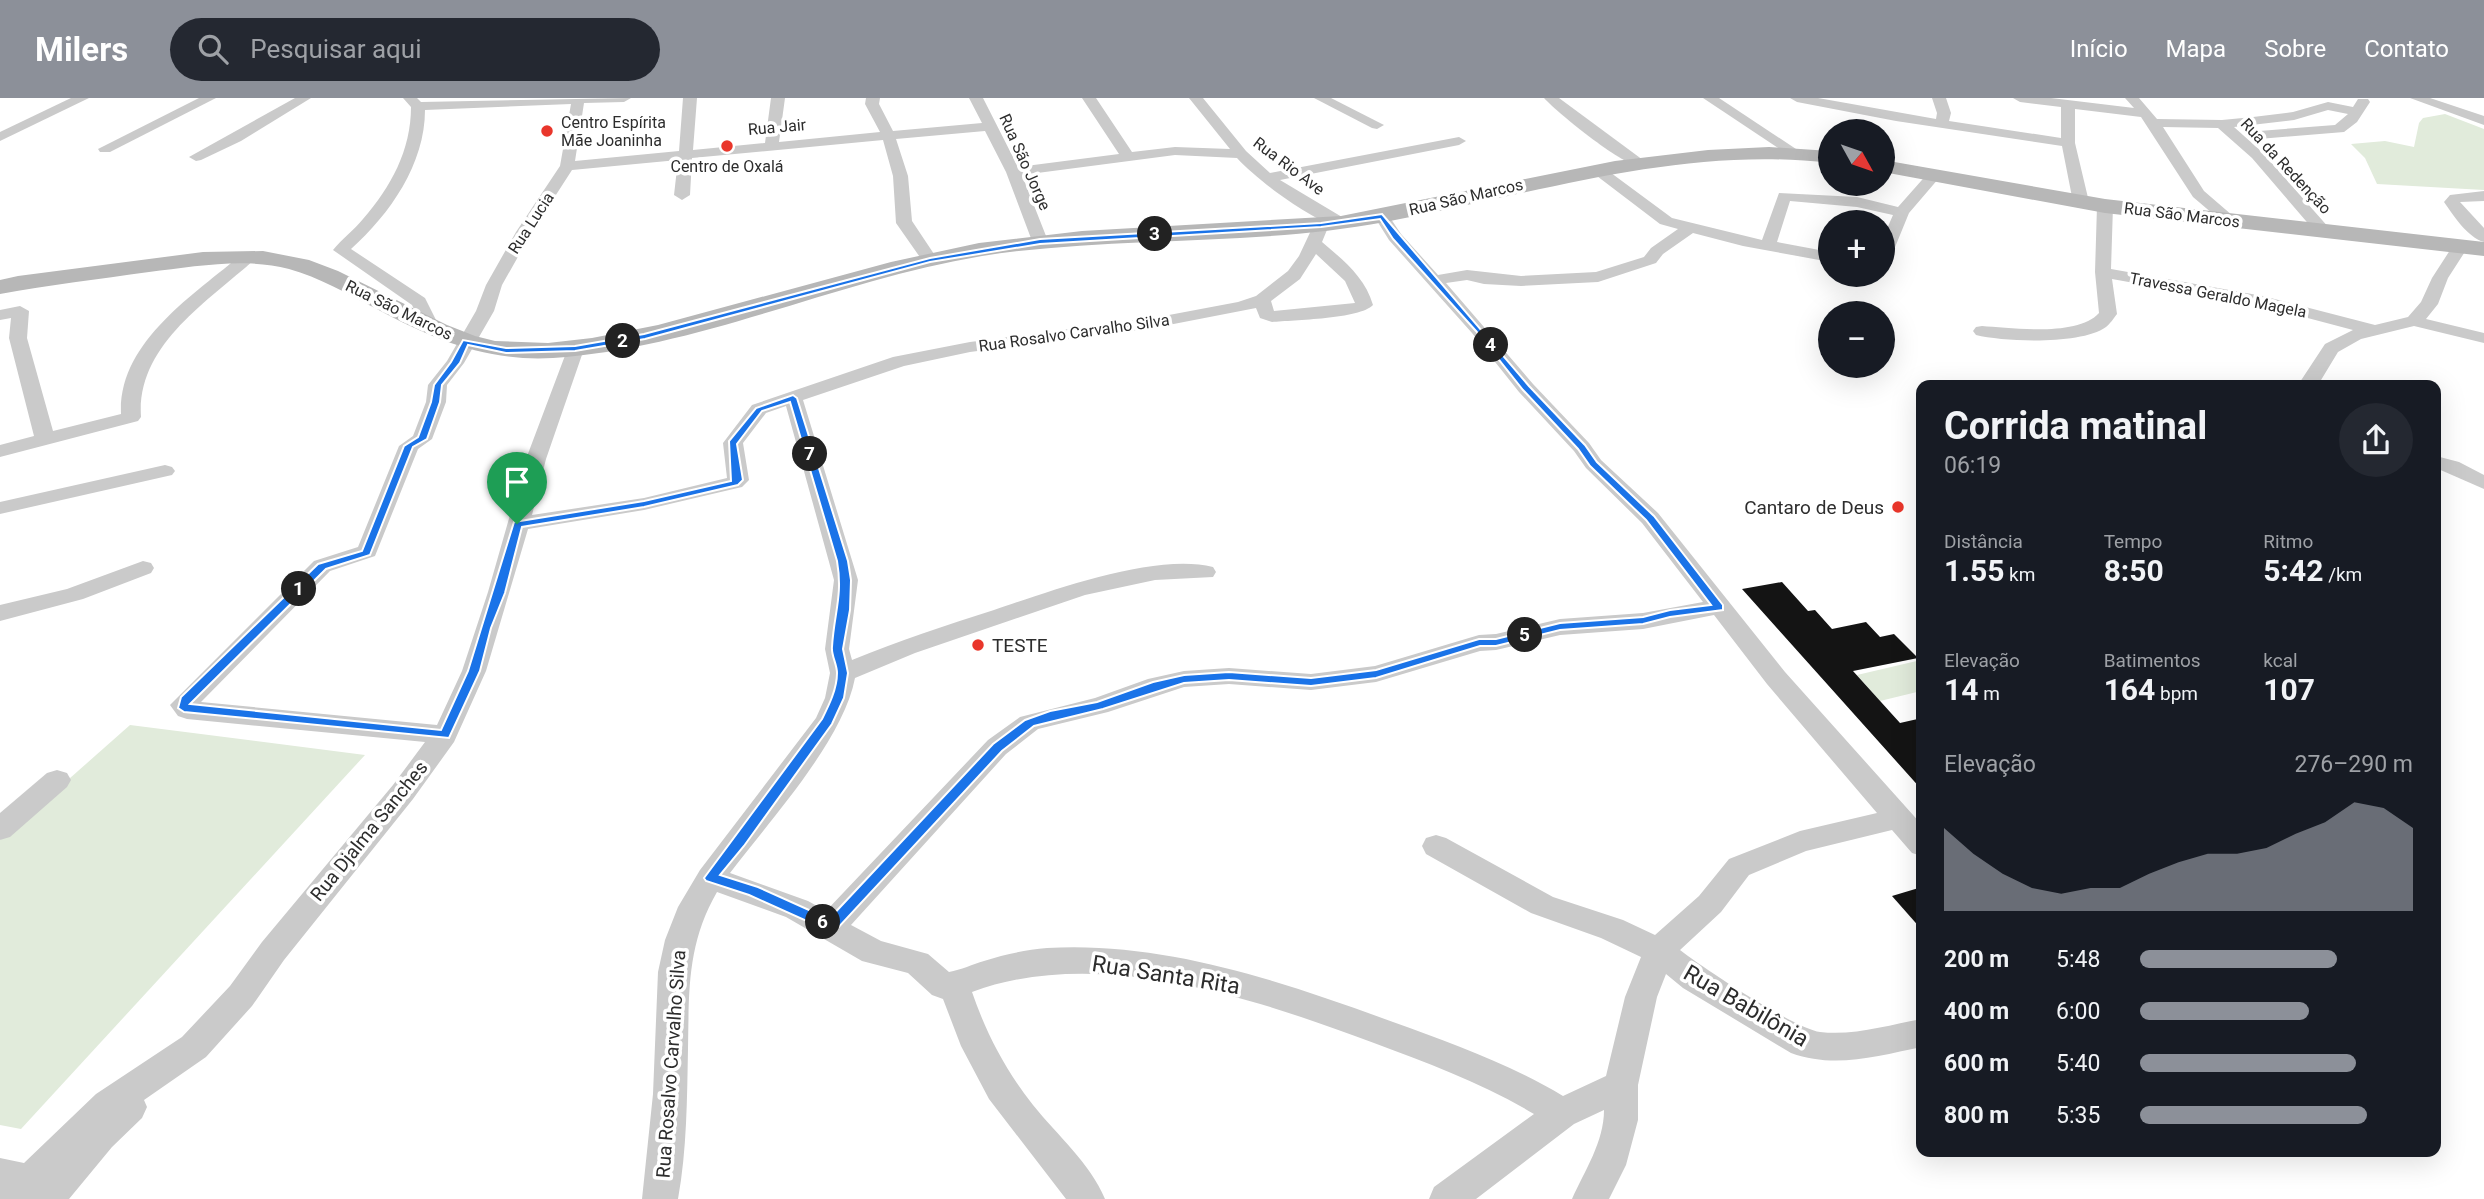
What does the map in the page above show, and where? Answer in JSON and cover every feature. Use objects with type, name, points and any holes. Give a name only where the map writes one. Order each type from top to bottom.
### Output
[{"type":"main road","name":"Rua São Marcos","points":[[0,287],[153,265],[248,257],[297,264],[323,273],[466,342],[506,351],[575,349],[645,337],[930,260],[1040,241],[1325,230],[1640,163],[1792,151],[1818,155]]},
{"type":"main road","name":"Rua São Marcos","points":[[1895,168],[2081,202],[2232,222],[2484,249]]},
{"type":"street","points":[[0,137],[82,98]]},
{"type":"street","points":[[105,149],[209,98]]},
{"type":"street","points":[[196,157],[236,138],[304,98]]},
{"type":"street","points":[[430,326],[419,302],[341,250],[388,198],[412,150],[419,128],[414,102],[624,98]]},
{"type":"street","points":[[682,195],[690,98]]},
{"type":"street","points":[[772,145],[778,98]]},
{"type":"street","points":[[873,98],[872,104],[899,162],[904,185],[904,223],[930,260]]},
{"type":"street","name":"Rua São Jorge","points":[[976,98],[1013,172],[1040,241]]},
{"type":"street","points":[[1089,98],[1128,157]]},
{"type":"street","name":"Rua Rio Ave","points":[[1196,98],[1218,121],[1241,154],[1325,230],[1338,264],[1356,287],[1364,305],[1272,317],[1266,314],[1262,300]]},
{"type":"street","points":[[1321,98],[1377,125]]},
{"type":"street","points":[[1551,98],[1618,150],[1640,163]]},
{"type":"street","points":[[1710,98],[1792,151]]},
{"type":"street","points":[[1797,98],[1847,102],[1942,123],[2068,143]]},
{"type":"street","points":[[1939,98],[1944,113],[1942,123]]},
{"type":"street","points":[[2020,98],[2149,119],[2222,124],[2274,119],[2324,106],[2357,112]]},
{"type":"street","points":[[2132,98],[2149,119],[2197,194],[2232,222]]},
{"type":"street","points":[[2237,136],[2339,129],[2367,98]]},
{"type":"street","points":[[2417,98],[2484,121]]},
{"type":"street","name":"Rua Lucia","points":[[445,735],[184,708],[185,700],[322,566],[366,553],[409,446],[422,439],[436,402],[438,385],[455,363],[485,312],[494,285],[524,232],[567,166],[577,100]]},
{"type":"street","points":[[2068,104],[2068,143],[2081,202]]},
{"type":"street","name":"Rua da Redenção","points":[[2222,124],[2237,136],[2324,232]]},
{"type":"street","name":"Rua Jair","points":[[567,166],[991,126]]},
{"type":"street","points":[[1270,178],[1459,141]]},
{"type":"street","points":[[1013,172],[1189,150],[1241,154]]},
{"type":"street","points":[[1598,170],[1666,221],[1768,246],[1818,255]]},
{"type":"street","points":[[1895,229],[1902,212],[1934,175]]},
{"type":"street","points":[[2484,196],[2455,198],[2452,202],[2484,237]]},
{"type":"street","points":[[1768,246],[1784,197],[1857,202],[1902,212]]},
{"type":"street","points":[[1982,331],[2029,334],[2062,332],[2101,324],[2108,314],[2103,272],[2105,205]]},
{"type":"street","points":[[1382,216],[1395,237],[1436,280],[1526,388],[1582,447],[1593,464],[1650,518],[1776,678],[1916,838]]},
{"type":"street","points":[[1436,280],[1467,275],[1521,281],[1598,276],[1653,259],[1657,251],[1689,228]]},
{"type":"street","name":"Rua Rosalvo Carvalho Silva","points":[[517,524],[644,504],[734,483],[738,480],[733,443],[759,410],[928,354],[1164,321],[1242,307],[1262,300],[1294,275],[1325,230]]},
{"type":"street","points":[[2414,321],[2429,304],[2440,278],[2460,247]]},
{"type":"street","points":[[0,451],[131,417],[133,381],[138,368],[185,313],[248,257]]},
{"type":"street","name":"Travessa Geraldo Magela","points":[[2103,272],[2263,301],[2373,330]]},
{"type":"street","points":[[0,315],[20,311],[18,338],[45,439]]},
{"type":"street","points":[[2311,380],[2331,348],[2354,335],[2373,330],[2414,321],[2484,338]]},
{"type":"street","name":"Rua Djalma Sanches","points":[[22,1189],[100,1136],[194,1047],[241,996],[273,951],[403,792],[445,735],[474,671],[486,628],[500,593],[536,459],[575,349]]},
{"type":"street","name":"Rua Rosalvo Carvalho Silva","points":[[660,1199],[670,1094],[674,972],[680,940],[693,907],[710,878],[754,824],[828,721],[838,698],[843,673],[837,649],[846,580],[793,398]]},
{"type":"street","points":[[2441,463],[2484,484]]},
{"type":"street","points":[[0,508],[165,471]]},
{"type":"street","points":[[0,613],[75,594],[143,568]]},
{"type":"street","points":[[843,673],[906,647],[1080,589],[1154,573],[1205,572]]},
{"type":"street","points":[[831,926],[997,747],[1029,723],[1040,719],[1099,706],[1157,685],[1184,679],[1229,676],[1311,682],[1376,674],[1479,643],[1496,642],[1560,627],[1643,621],[1719,607]]},
{"type":"street","points":[[0,829],[57,780]]},
{"type":"street","points":[[1590,1199],[1608,1165],[1622,1120],[1621,1085],[1641,997],[1659,951],[1710,904],[1739,867],[1800,842],[1899,818]]},
{"type":"street","name":"Rua Babilônia","points":[[1436,846],[1542,905],[1612,929],[1659,951],[1694,979],[1794,1039],[1817,1047],[1916,1034]]},
{"type":"street","points":[[710,878],[753,891],[831,926],[852,942],[873,952],[917,963],[943,986],[954,986],[965,1020],[982,1056],[1010,1101],[1087,1199]]},
{"type":"street","name":"Rua Santa Rita","points":[[954,986],[999,969],[1047,961],[1087,961],[1145,967],[1262,990],[1462,1061],[1537,1097],[1562,1113]]},
{"type":"street","points":[[1447,1199],[1562,1113],[1621,1085]]},
{"type":"green space","points":[[2445,114],[2484,129],[2484,190],[2377,184],[2365,158],[2351,144],[2385,141],[2414,147],[2419,123],[2423,118]]},
{"type":"green space","points":[[1916,661],[1916,692],[1880,701],[1857,675]]},
{"type":"green space","points":[[130,725],[365,755],[21,1129],[0,1125],[0,840]]},
{"type":"building","points":[[1782,582],[1808,611],[1815,610],[1832,629],[1866,622],[1880,637],[1894,634],[1916,656],[1916,658],[1853,671],[1900,723],[1916,719],[1916,783],[1742,589]]},
{"type":"building","points":[[1916,889],[1916,923],[1892,896]]},
{"type":"place","name":"Centro Espírita Mãe Joaninha","points":[[547,131]]},
{"type":"place","name":"Centro de Oxalá","points":[[727,146]]},
{"type":"place","name":"Cantaro de Deus","points":[[1898,507]]},
{"type":"place","name":"TESTE","points":[[978,645]]},
{"type":"route","points":[[1382,216],[1395,237],[1479,329],[1526,388],[1582,447],[1593,464],[1650,518],[1719,607],[1643,621],[1560,627],[1496,642],[1479,643],[1376,674],[1311,682],[1229,676],[1184,679],[1157,685],[1099,706],[1029,723],[997,747],[831,926],[753,891],[710,878],[740,843],[828,721],[838,698],[843,673],[837,649],[846,580],[793,398],[759,410],[750,418],[733,443],[737,482],[644,504],[517,524],[500,593],[486,628],[474,671],[445,735],[184,708],[185,700],[322,566],[366,553],[409,446],[422,439],[436,402],[438,385],[455,363],[466,342],[506,351],[575,349],[607,344],[645,337],[930,260],[1040,241],[1321,225],[1382,216]]}]
